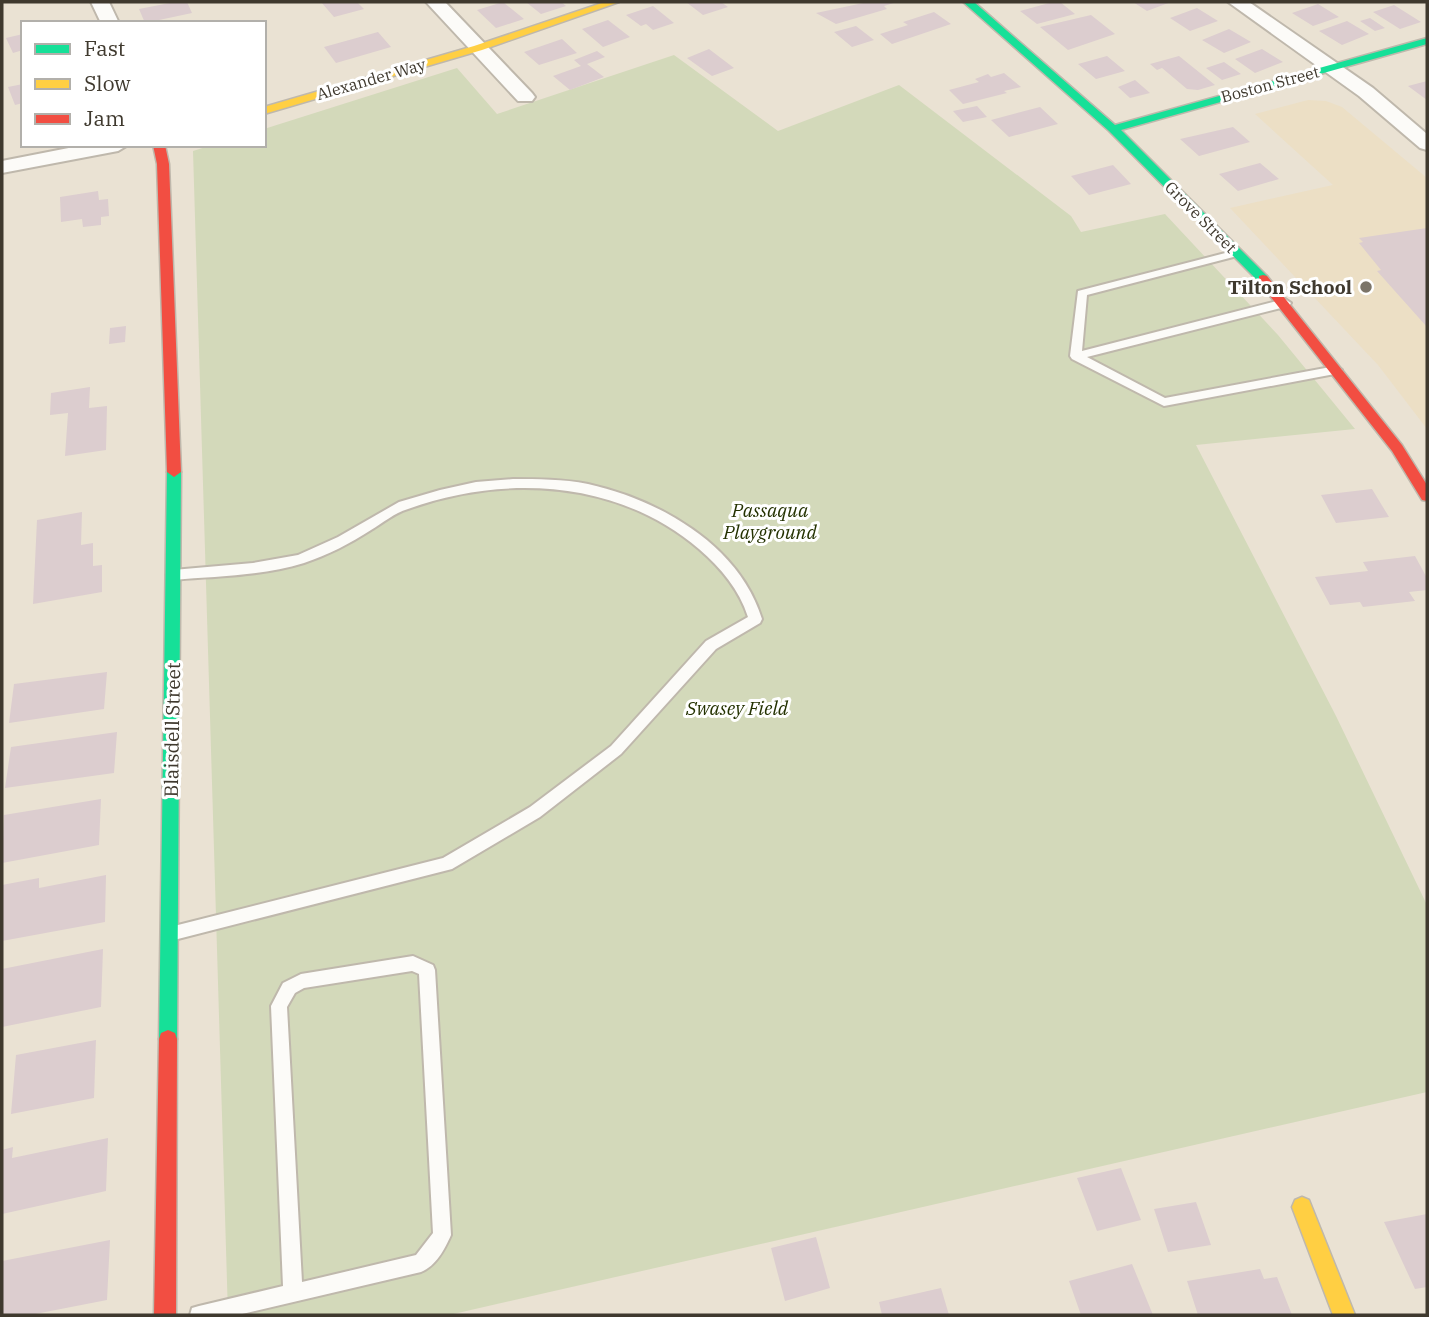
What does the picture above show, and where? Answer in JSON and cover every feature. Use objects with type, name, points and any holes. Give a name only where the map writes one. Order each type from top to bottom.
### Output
[{"type":"street","points":[[100,2],[109,21]]},
{"type":"street","points":[[435,2],[525,97]]},
{"type":"street","name":"Alexander Way","points":[[266,110],[478,48],[614,2]]},
{"type":"street","name":"Grove Street","points":[[968,2],[1113,129],[1285,303],[1397,448],[1427,496]]},
{"type":"street","points":[[1237,2],[1366,92],[1427,144]]},
{"type":"street","name":"Boston Street","points":[[1113,129],[1427,41]]},
{"type":"street","points":[[2,167],[107,147]]},
{"type":"street","name":"Blaisdell Street","points":[[159,147],[163,164],[174,466],[165,1315]]},
{"type":"street","points":[[1302,1207],[1343,1315]]},
{"type":"lane","points":[[1076,356],[1082,293],[1237,253]]},
{"type":"lane","points":[[1076,356],[1285,303]]},
{"type":"lane","points":[[1076,356],[1164,401],[1336,370]]},
{"type":"lane","points":[[169,934],[447,864],[535,812],[616,750],[711,645],[754,619],[751,603],[716,554],[662,513],[602,489],[538,482],[467,488],[401,506],[348,539],[299,559],[173,575]]},
{"type":"lane","points":[[199,1315],[293,1293],[421,1263],[434,1250],[442,1235],[427,970],[413,963],[301,981],[289,988],[279,1006],[293,1293]]},
{"type":"shaded area","name":"Tilton School","points":[[1308,100],[1326,101],[1342,107],[1427,178],[1427,429],[1378,365],[1230,208],[1333,185],[1255,114]]},
{"type":"green space","name":"Swasey Field","points":[[674,55],[778,131],[899,85],[1071,216],[1081,232],[1165,214],[1278,335],[1355,429],[1196,445],[1336,716],[1427,905],[1427,1092],[449,1315],[228,1315],[193,151],[206,147],[266,147],[266,128],[457,68],[497,114]]},
{"type":"building","points":[[187,2],[192,13],[144,21],[139,9]]},
{"type":"building","points":[[321,2],[357,2],[364,9],[334,17]]},
{"type":"building","points":[[503,2],[524,19],[496,28],[477,10]]},
{"type":"building","points":[[526,2],[561,2],[566,6],[541,14]]},
{"type":"building","points":[[686,2],[721,2],[728,7],[703,15]]},
{"type":"building","points":[[868,2],[897,2],[884,6],[887,9],[836,24],[816,13]]},
{"type":"building","points":[[1060,2],[1075,14],[1037,24],[1020,11]]},
{"type":"building","points":[[1133,2],[1171,2],[1147,11]]},
{"type":"building","points":[[1318,4],[1339,17],[1313,26],[1292,13]]},
{"type":"building","points":[[1394,5],[1421,22],[1400,29],[1373,12]]},
{"type":"building","points":[[653,6],[674,23],[653,30],[646,24],[641,26],[626,15]]},
{"type":"building","points":[[1197,8],[1218,21],[1190,31],[1170,18]]},
{"type":"building","points":[[934,12],[951,24],[892,44],[880,34],[908,25],[903,22]]},
{"type":"building","points":[[1091,15],[1115,34],[1068,50],[1040,27]]},
{"type":"building","points":[[1370,18],[1385,28],[1375,31],[1360,21]]},
{"type":"building","points":[[608,20],[630,37],[603,47],[582,29]]},
{"type":"building","points":[[1347,21],[1369,34],[1342,45],[1319,31]]},
{"type":"building","points":[[856,26],[874,40],[852,47],[834,32]]},
{"type":"building","points":[[1229,29],[1251,42],[1224,53],[1202,40]]},
{"type":"building","points":[[378,32],[391,47],[336,63],[324,47]]},
{"type":"building","points":[[21,34],[21,51],[13,53],[6,38]]},
{"type":"building","points":[[562,39],[577,53],[539,65],[524,52]]},
{"type":"building","points":[[709,49],[734,68],[712,76],[687,58]]},
{"type":"building","points":[[1262,49],[1283,62],[1255,73],[1235,59]]},
{"type":"building","points":[[597,51],[605,57],[587,64],[604,77],[570,90],[553,76],[581,66],[574,60]]},
{"type":"building","points":[[1107,56],[1125,71],[1096,79],[1078,64]]},
{"type":"building","points":[[1179,56],[1215,85],[1198,90],[1187,89],[1162,68],[1157,70],[1150,64]]},
{"type":"building","points":[[1224,62],[1241,74],[1222,80],[1206,68]]},
{"type":"building","points":[[1004,73],[1021,87],[963,104],[949,90],[979,82],[975,79],[988,74],[991,77]]},
{"type":"building","points":[[1135,80],[1150,93],[1130,98],[1118,87]]},
{"type":"building","points":[[1427,81],[1427,100],[1408,86]]},
{"type":"building","points":[[21,84],[21,104],[15,105],[8,87]]},
{"type":"building","points":[[977,106],[987,117],[963,122],[953,111]]},
{"type":"building","points":[[1040,107],[1058,124],[1009,137],[991,120]]},
{"type":"building","points":[[1233,127],[1250,142],[1199,156],[1180,139]]},
{"type":"building","points":[[1260,163],[1279,179],[1238,191],[1219,174]]},
{"type":"building","points":[[1113,165],[1131,184],[1089,195],[1071,176]]},
{"type":"building","points":[[98,191],[99,200],[108,199],[109,216],[101,217],[101,225],[83,227],[82,219],[61,222],[60,197]]},
{"type":"building","points":[[1427,228],[1427,327],[1377,271],[1381,270],[1359,243],[1363,242],[1359,238]]},
{"type":"building","points":[[126,326],[125,342],[109,344],[110,328]]},
{"type":"building","points":[[90,387],[89,408],[107,406],[106,450],[65,456],[68,413],[50,415],[51,393]]},
{"type":"building","points":[[1372,489],[1389,517],[1336,523],[1321,495]]},
{"type":"building","points":[[82,512],[81,545],[93,543],[93,566],[102,565],[102,592],[33,604],[37,520]]},
{"type":"building","points":[[1415,556],[1427,578],[1427,590],[1409,592],[1415,601],[1363,607],[1360,602],[1330,605],[1315,577],[1368,571],[1363,562]]},
{"type":"building","points":[[107,672],[104,709],[9,723],[14,684]]},
{"type":"building","points":[[117,732],[114,773],[5,788],[11,747]]},
{"type":"building","points":[[101,799],[99,845],[2,863],[4,815]]},
{"type":"building","points":[[106,875],[105,922],[2,941],[2,885],[39,878],[39,888]]},
{"type":"building","points":[[103,949],[101,1007],[2,1027],[2,969]]},
{"type":"building","points":[[96,1040],[94,1098],[11,1114],[16,1055]]},
{"type":"building","points":[[108,1138],[106,1191],[2,1214],[2,1150],[13,1147],[12,1158]]},
{"type":"building","points":[[1121,1168],[1141,1220],[1097,1231],[1077,1178]]},
{"type":"building","points":[[1196,1202],[1211,1245],[1168,1252],[1154,1209]]},
{"type":"building","points":[[1427,1214],[1427,1287],[1415,1289],[1384,1222]]},
{"type":"building","points":[[816,1237],[830,1288],[785,1301],[771,1248]]},
{"type":"building","points":[[110,1240],[107,1300],[30,1315],[2,1315],[2,1261]]},
{"type":"building","points":[[1132,1264],[1153,1315],[1081,1315],[1069,1281]]},
{"type":"building","points":[[1260,1269],[1264,1279],[1277,1277],[1292,1315],[1198,1315],[1187,1281]]},
{"type":"building","points":[[941,1288],[949,1315],[882,1315],[879,1302]]},
{"type":"traffic: fast","points":[[968,2],[1113,129],[1263,279]]},
{"type":"traffic: fast","points":[[1113,129],[1427,41]]},
{"type":"traffic: fast","points":[[168,1039],[174,472]]},
{"type":"traffic: slow","points":[[266,110],[478,48],[614,2]]},
{"type":"traffic: slow","points":[[1302,1207],[1344,1315]]},
{"type":"traffic: jam","points":[[159,147],[163,164],[174,472]]},
{"type":"traffic: jam","points":[[1263,279],[1397,448],[1427,496]]},
{"type":"traffic: jam","points":[[165,1315],[168,1039]]},
{"type":"place","name":"Tilton School","points":[[1366,287]]},
{"type":"park label","name":"Passaqua Playground","points":[[770,521]]}]
